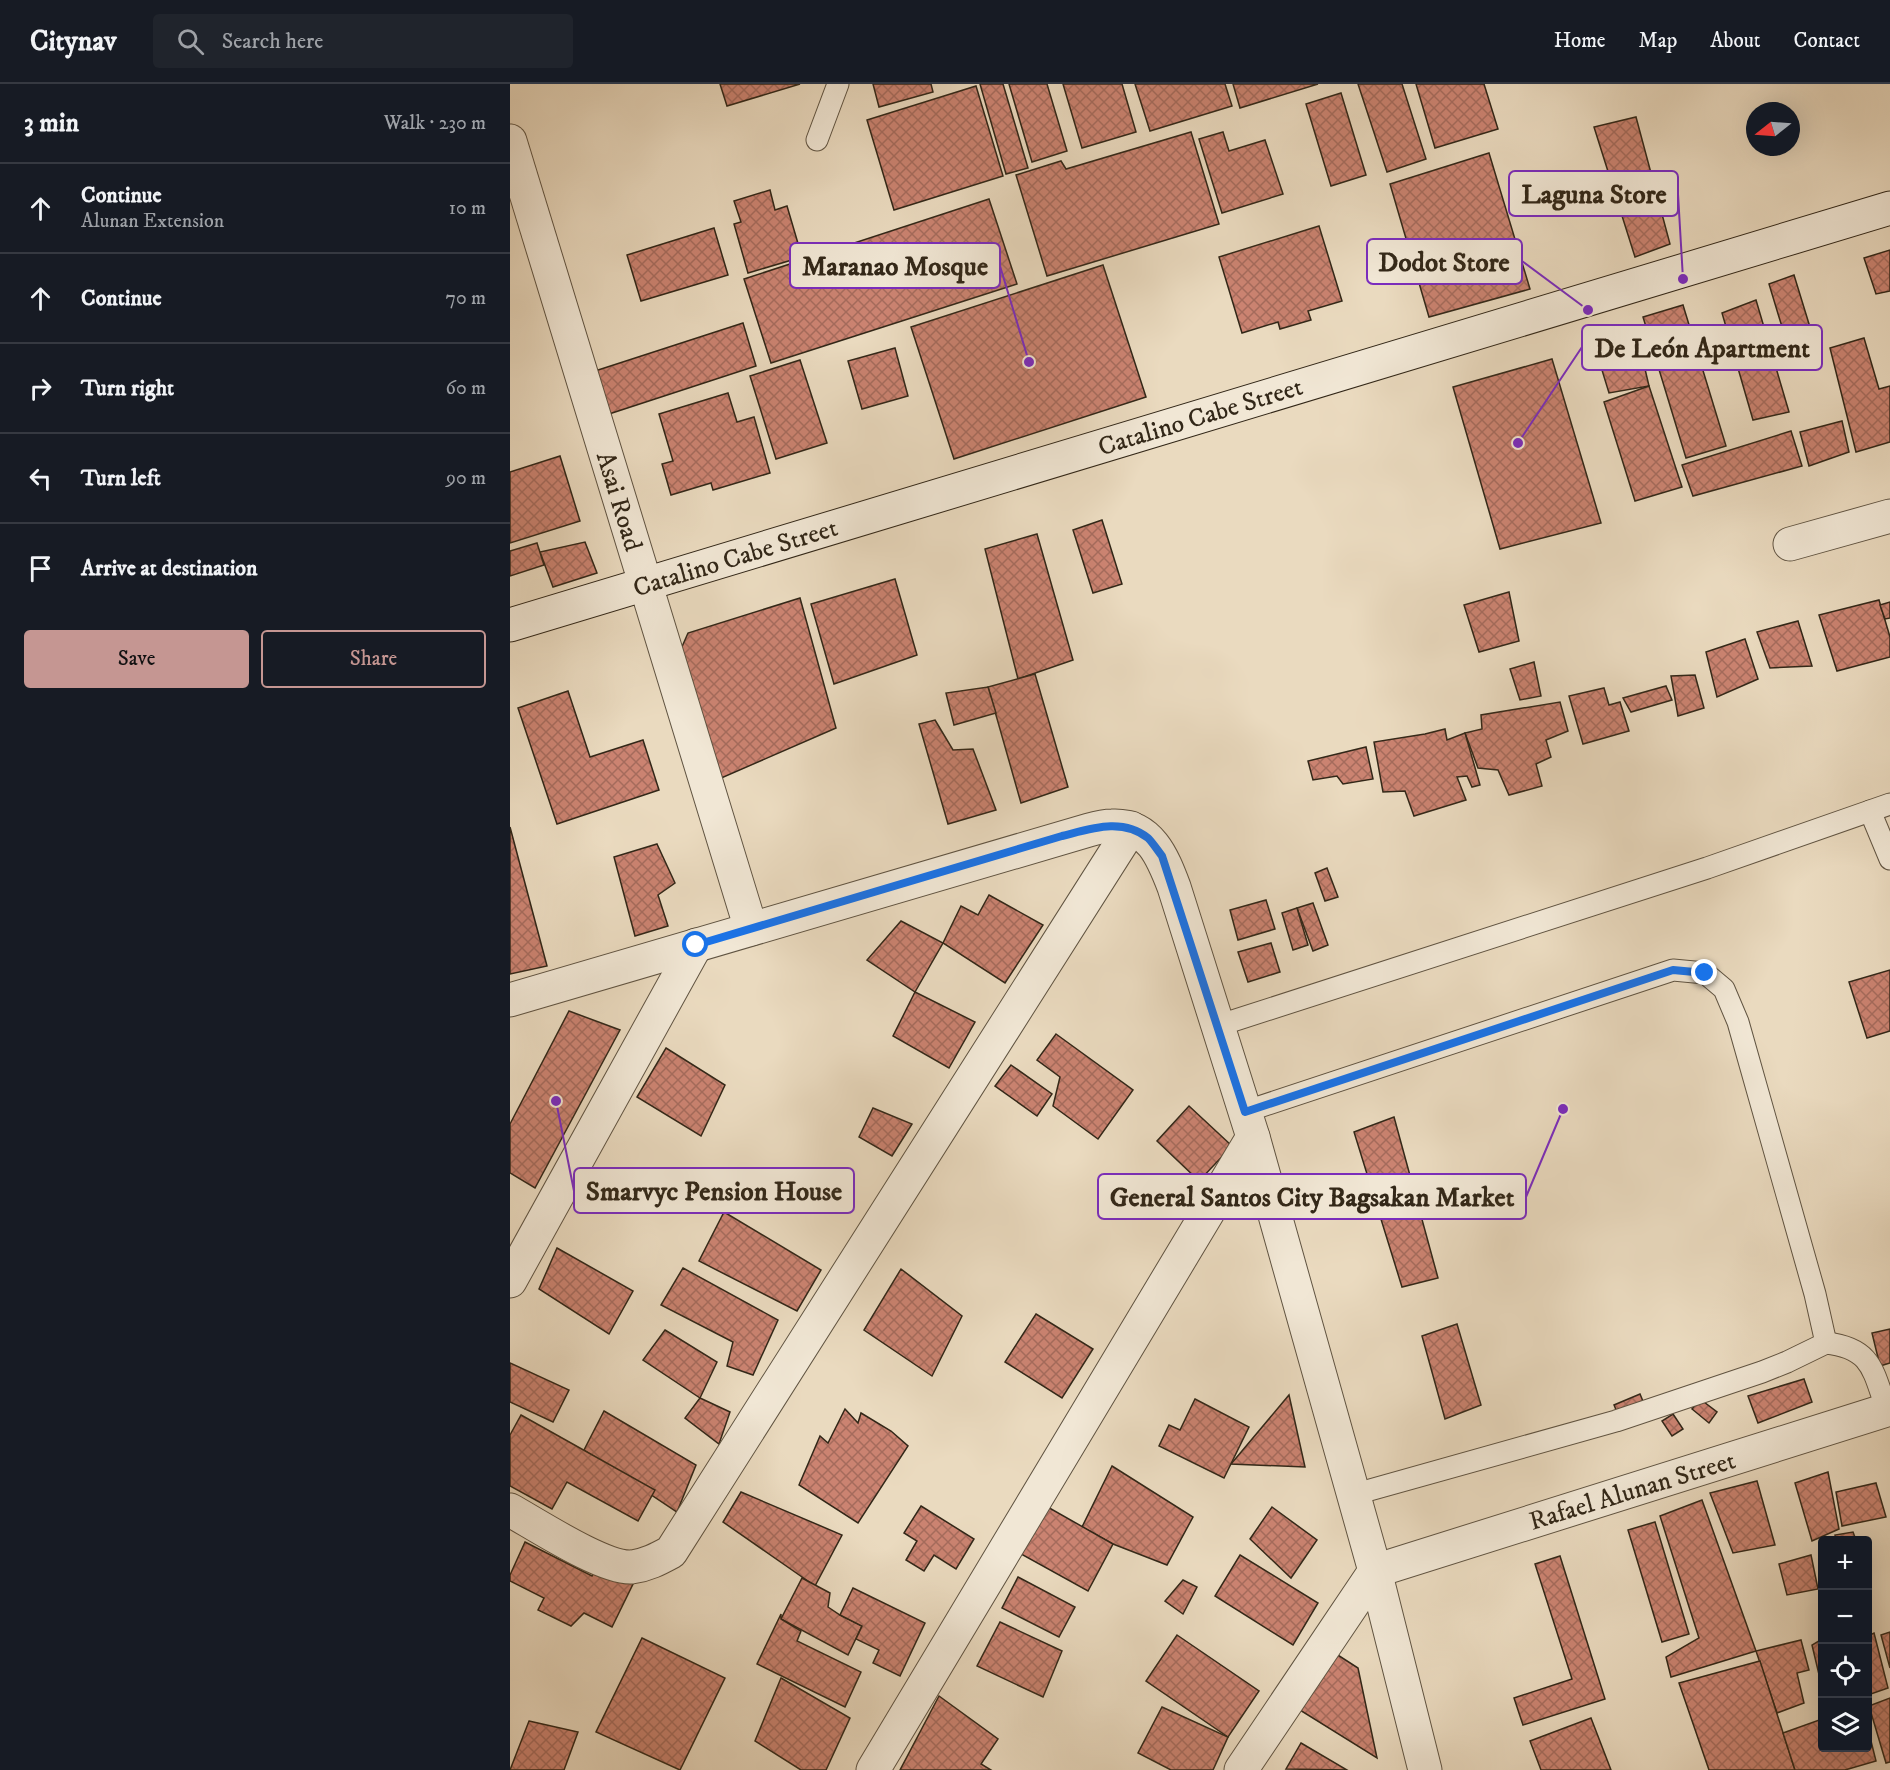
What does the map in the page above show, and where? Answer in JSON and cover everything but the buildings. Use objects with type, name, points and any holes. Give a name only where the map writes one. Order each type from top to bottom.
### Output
[{"type":"street","name":"Asai Road","points":[[510,141],[751,929]]},
{"type":"street","name":"Catalino Cabe Street","points":[[510,626],[1890,208]]},
{"type":"street","points":[[1790,544],[1890,516]]},
{"type":"street","points":[[510,1000],[1080,832],[1113,825],[1131,828],[1149,838],[1162,856],[1249,1125],[1375,1571],[1425,1770]]},
{"type":"street","points":[[510,1510],[606,1563],[630,1567],[648,1564],[671,1552],[1131,828]]},
{"type":"street","points":[[510,1281],[696,945]]},
{"type":"street","points":[[873,1770],[1249,1125]]},
{"type":"street","name":"Rafael Alunan Street","points":[[1375,1571],[1889,1410]]},
{"type":"street","points":[[1241,1770],[1375,1571]]},
{"type":"lane","points":[[818,140],[838,84]]},
{"type":"lane","points":[[1217,1026],[1707,868],[1890,804]]},
{"type":"lane","points":[[1870,811],[1890,857]]},
{"type":"lane","points":[[1249,1125],[1673,970],[1705,973],[1724,989],[1738,1022],[1815,1294],[1826,1343]]},
{"type":"lane","points":[[1353,1495],[1616,1420],[1762,1372],[1826,1343],[1843,1345],[1859,1353],[1871,1365],[1889,1410]]},
{"type":"place","name":"Laguna Store","points":[[1683,279]]},
{"type":"place","name":"Dodot Store","points":[[1588,310]]},
{"type":"place","name":"Maranao Mosque","points":[[1029,362]]},
{"type":"place","name":"De León Apartment","points":[[1518,443]]},
{"type":"place","name":"Smarvyc Pension House","points":[[556,1101]]},
{"type":"place","name":"General Santos City Bagsakan Market","points":[[1563,1109]]},
{"type":"route","points":[[696,945],[1062,836],[1113,825],[1131,828],[1149,838],[1162,856],[1174,887],[1245,1112],[1673,970],[1705,973]]}]
